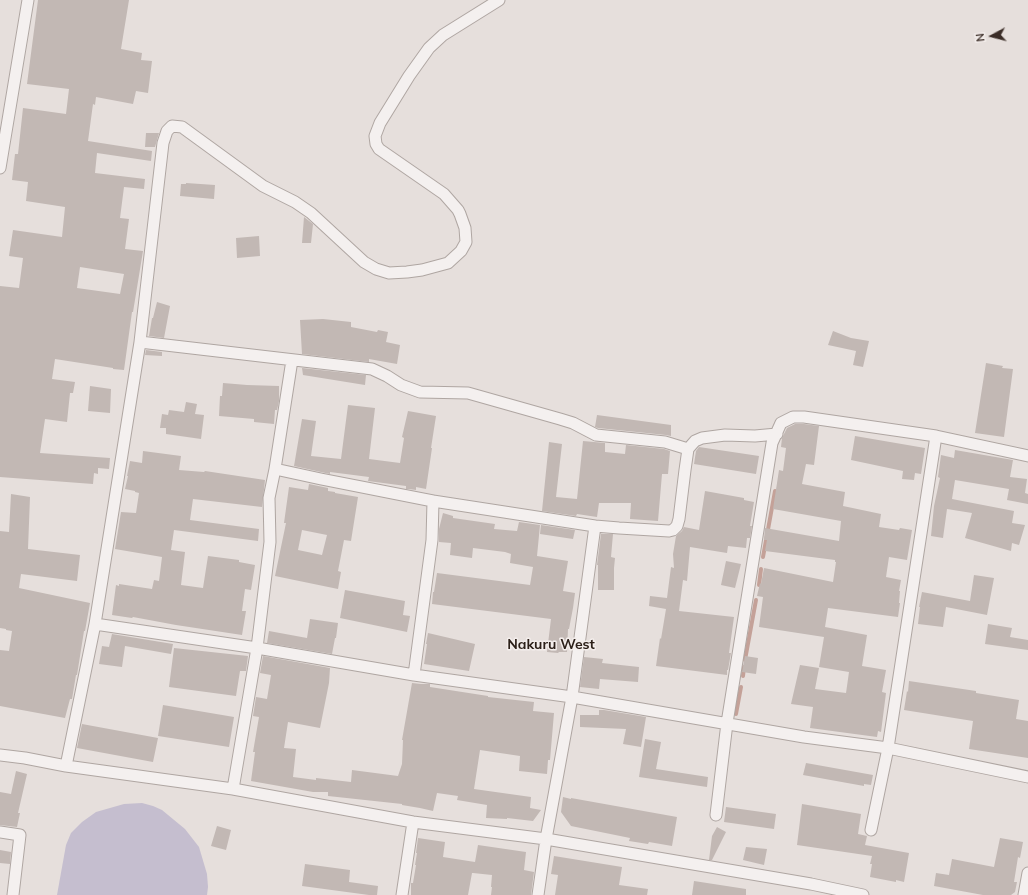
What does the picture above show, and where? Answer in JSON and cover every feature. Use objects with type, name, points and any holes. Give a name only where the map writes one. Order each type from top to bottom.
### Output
[{"type":"street","points":[[0,168],[28,0]]},
{"type":"street","points":[[66,766],[95,624],[140,342],[163,143],[167,132],[172,126],[182,127],[263,186],[295,202],[311,213],[364,262],[376,269],[390,273],[422,270],[448,263],[461,251],[466,242],[465,228],[458,210],[444,194],[379,149],[376,144],[375,136],[380,123],[409,76],[429,48],[443,35],[499,0]]},
{"type":"street","points":[[140,342],[372,368],[401,385],[420,392],[468,393],[560,419],[572,423],[596,435],[665,442],[688,449]]},
{"type":"street","points":[[233,789],[257,648],[270,542],[270,498],[292,360]]},
{"type":"street","points":[[716,815],[727,723],[772,442],[781,423],[793,417],[804,417],[936,436],[1028,456]]},
{"type":"street","points":[[275,469],[433,501],[595,526],[669,531],[673,530],[677,526],[688,449],[695,441],[702,438],[725,435],[755,436],[777,434]]},
{"type":"street","points":[[871,830],[888,748],[936,436]]},
{"type":"street","points":[[414,675],[432,540],[433,501]]},
{"type":"street","points":[[538,895],[546,839],[572,697],[595,526]]},
{"type":"street","points":[[95,624],[257,648],[414,675],[572,697],[804,736],[888,748],[1028,777]]},
{"type":"street","points":[[0,755],[66,766],[233,789],[413,822],[546,839],[811,884],[863,895]]},
{"type":"street","points":[[402,895],[413,822]]},
{"type":"street","points":[[0,832],[20,835],[13,895]]},
{"type":"street","points":[[1024,895],[1028,873]]},
{"type":"shaded area","points":[[142,803],[162,810],[185,829],[199,847],[207,874],[207,895],[57,895],[66,845],[71,833],[82,822],[96,812],[124,804]]},
{"type":"building","points":[[38,0],[129,0],[121,49],[142,53],[141,60],[152,61],[148,93],[136,91],[133,104],[96,97],[95,105],[93,104],[88,141],[152,151],[151,161],[97,153],[95,173],[145,179],[144,189],[124,187],[120,218],[129,219],[125,249],[143,251],[132,312],[124,370],[55,359],[52,379],[75,382],[73,393],[70,393],[67,422],[45,419],[40,453],[110,458],[109,469],[98,468],[98,474],[94,473],[93,484],[0,477],[0,286],[19,288],[23,258],[9,256],[13,230],[62,237],[65,207],[26,201],[28,182],[12,180],[15,154],[18,154],[23,108],[66,114],[69,89],[27,84]],"holes":[[[80,267],[124,274],[120,294],[77,288]]]},
{"type":"building","points":[[146,133],[159,133],[155,147],[145,147]]},
{"type":"building","points":[[181,184],[215,185],[214,199],[180,196]]},
{"type":"building","points":[[304,217],[313,224],[311,243],[302,243]]},
{"type":"building","points":[[259,236],[260,256],[237,258],[236,238]]},
{"type":"building","points":[[157,302],[170,306],[164,338],[149,336],[152,318]]},
{"type":"building","points":[[323,319],[351,322],[351,327],[377,332],[378,330],[388,332],[386,342],[400,345],[397,364],[369,359],[369,362],[302,354],[300,320]]},
{"type":"building","points":[[833,331],[851,338],[869,341],[863,367],[853,365],[856,351],[828,345]]},
{"type":"building","points":[[146,350],[162,352],[162,356],[145,355]]},
{"type":"building","points":[[986,363],[1003,366],[1002,368],[1013,369],[1004,437],[975,433]]},
{"type":"building","points":[[302,368],[366,375],[365,385],[303,375]]},
{"type":"building","points":[[223,383],[279,386],[279,401],[277,410],[275,410],[274,424],[254,422],[254,419],[219,416],[220,396],[222,396]]},
{"type":"building","points":[[90,386],[111,389],[110,413],[88,411]]},
{"type":"building","points":[[186,402],[197,404],[195,414],[204,415],[201,439],[166,434],[166,428],[160,428],[162,414],[168,415],[169,410],[184,412]]},
{"type":"building","points":[[348,405],[375,408],[369,459],[400,463],[404,438],[402,437],[408,411],[436,416],[426,489],[416,487],[416,490],[406,489],[406,486],[368,481],[369,477],[330,472],[330,474],[294,466],[302,419],[316,421],[311,456],[341,459]]},
{"type":"building","points":[[597,415],[671,425],[671,436],[598,428],[595,427]]},
{"type":"building","points":[[795,424],[819,426],[814,465],[806,464],[802,484],[845,492],[843,506],[881,514],[879,527],[912,530],[907,560],[889,557],[886,577],[901,580],[898,617],[828,608],[825,627],[867,635],[862,666],[886,670],[882,692],[886,693],[881,732],[878,731],[877,737],[810,728],[813,707],[791,704],[800,665],[819,668],[815,689],[846,693],[849,672],[819,667],[824,637],[759,627],[763,597],[757,596],[764,568],[833,582],[835,560],[765,551],[767,540],[764,540],[765,528],[839,541],[841,521],[773,509],[779,470],[783,471],[786,448],[781,447],[782,438],[787,428]]},
{"type":"building","points":[[855,436],[925,448],[921,474],[915,473],[914,480],[902,479],[903,471],[851,460]]},
{"type":"building","points":[[583,441],[605,443],[605,452],[625,454],[626,445],[670,451],[668,474],[662,474],[658,521],[630,519],[631,503],[599,503],[597,517],[577,514],[576,516],[542,511],[549,442],[562,444],[556,497],[577,499]]},
{"type":"building","points":[[699,447],[759,456],[756,474],[694,464],[696,451]]},
{"type":"building","points":[[955,450],[1013,460],[1010,477],[1027,479],[1025,493],[1028,494],[1028,504],[1007,500],[1009,489],[955,480],[952,499],[1014,511],[1012,523],[1025,525],[1019,545],[1012,543],[1011,551],[965,538],[972,513],[947,509],[943,538],[931,536],[934,506],[940,478],[938,477],[941,455],[954,458]]},
{"type":"building","points":[[143,451],[181,456],[179,470],[205,471],[265,480],[262,507],[193,499],[190,520],[259,529],[258,541],[174,530],[171,550],[185,552],[181,585],[203,588],[208,556],[239,560],[239,562],[255,565],[251,590],[245,589],[242,611],[246,611],[242,635],[133,617],[112,615],[116,585],[119,586],[119,584],[152,589],[154,580],[159,581],[162,557],[115,549],[121,512],[136,513],[139,493],[125,489],[130,461],[142,463]]},
{"type":"building","points":[[309,484],[328,488],[328,491],[335,493],[358,497],[351,541],[344,540],[338,571],[341,572],[338,589],[275,576],[286,523],[284,523],[289,487],[308,490]],"holes":[[[302,530],[327,535],[322,555],[298,550]]]},
{"type":"building","points":[[705,491],[744,498],[744,500],[754,502],[750,526],[752,526],[750,538],[747,538],[746,548],[728,546],[727,553],[690,547],[687,581],[683,580],[679,611],[734,617],[729,653],[731,653],[727,675],[656,666],[666,609],[649,606],[650,596],[667,598],[671,567],[674,568],[673,554],[676,536],[684,527],[699,530]]},
{"type":"building","points":[[11,494],[30,497],[28,549],[80,555],[77,581],[21,574],[19,588],[90,603],[72,699],[70,699],[65,718],[0,706],[0,650],[9,651],[12,631],[0,628],[0,531],[9,532]]},
{"type":"building","points":[[443,513],[453,516],[453,518],[495,524],[494,529],[517,531],[519,522],[540,525],[537,556],[568,561],[563,591],[575,593],[568,629],[567,652],[547,652],[551,619],[432,604],[437,573],[530,585],[533,567],[510,563],[511,554],[505,552],[473,548],[472,558],[450,555],[451,543],[439,542],[439,529]]},
{"type":"building","points":[[541,525],[575,530],[573,539],[540,534]]},
{"type":"building","points":[[601,534],[613,534],[611,557],[615,558],[614,590],[598,590],[597,565]]},
{"type":"building","points":[[726,561],[741,564],[735,588],[721,585]]},
{"type":"building","points":[[974,575],[994,578],[987,615],[946,607],[943,627],[918,624],[922,592],[970,601]]},
{"type":"building","points":[[345,590],[405,601],[403,615],[410,616],[407,632],[340,618]]},
{"type":"building","points":[[310,619],[338,623],[332,654],[267,643],[269,631],[307,638]]},
{"type":"building","points":[[988,624],[1012,628],[1010,637],[1028,640],[1028,650],[985,644]]},
{"type":"building","points":[[428,633],[475,644],[469,671],[424,664]]},
{"type":"building","points":[[112,634],[173,644],[171,654],[125,646],[122,667],[99,664],[102,646],[109,647]]},
{"type":"building","points":[[174,648],[248,656],[246,671],[240,671],[236,696],[169,687]]},
{"type":"building","points":[[263,656],[330,668],[329,683],[320,728],[288,722],[284,748],[296,749],[293,777],[351,782],[352,770],[398,776],[402,764],[402,740],[412,683],[430,684],[430,687],[488,697],[534,702],[533,711],[554,713],[550,760],[548,760],[547,774],[519,771],[520,756],[480,750],[474,789],[531,797],[530,808],[541,810],[533,821],[507,818],[486,818],[487,805],[457,800],[458,796],[437,793],[433,811],[402,804],[328,796],[328,792],[313,792],[251,781],[255,752],[253,752],[259,717],[253,716],[256,697],[267,699],[271,675],[260,673]]},
{"type":"building","points":[[745,656],[758,658],[756,674],[742,672]]},
{"type":"building","points":[[584,657],[603,659],[602,663],[639,667],[638,682],[600,679],[599,689],[580,687]]},
{"type":"building","points":[[909,681],[976,691],[976,693],[1019,700],[1016,719],[1028,721],[1028,758],[969,749],[973,721],[904,710]]},
{"type":"building","points":[[163,705],[234,717],[229,747],[158,736]]},
{"type":"building","points":[[599,710],[646,717],[641,747],[623,744],[626,729],[580,727],[580,715],[599,715]]},
{"type":"building","points":[[82,724],[158,738],[153,762],[77,748]]},
{"type":"building","points":[[645,739],[661,742],[656,769],[708,777],[707,787],[639,777]]},
{"type":"building","points":[[806,763],[873,775],[871,785],[864,784],[864,786],[803,775]]},
{"type":"building","points":[[16,771],[27,774],[18,813],[20,813],[17,827],[0,825],[0,792],[11,794]]},
{"type":"building","points":[[563,797],[677,817],[672,846],[649,842],[648,844],[629,841],[630,838],[571,826],[561,812]]},
{"type":"building","points":[[802,804],[861,814],[858,834],[867,836],[865,845],[909,853],[904,882],[870,877],[872,864],[870,864],[872,856],[797,845]]},
{"type":"building","points":[[726,807],[776,814],[774,829],[724,822]]},
{"type":"building","points":[[217,826],[231,830],[226,850],[211,846]]},
{"type":"building","points":[[717,827],[726,832],[712,860],[709,860],[712,836]]},
{"type":"building","points":[[418,838],[445,842],[443,857],[475,862],[478,845],[526,852],[524,870],[534,872],[531,895],[491,895],[492,875],[472,873],[468,895],[411,895],[411,883],[413,883],[416,865]]},
{"type":"building","points":[[1000,838],[1023,842],[1020,858],[1018,857],[1014,882],[1017,882],[1015,892],[1011,895],[983,895],[934,886],[936,873],[949,875],[952,859],[994,867]]},
{"type":"building","points":[[746,847],[767,849],[764,865],[743,860]]},
{"type":"building","points":[[0,850],[11,852],[10,864],[0,863]]},
{"type":"building","points":[[554,856],[622,867],[619,885],[648,889],[647,895],[555,895],[558,875],[551,874]]},
{"type":"building","points":[[305,864],[350,870],[349,882],[378,886],[377,895],[302,886]]},
{"type":"building","points":[[694,881],[746,889],[746,895],[692,895]]},
{"type":"waterway","points":[[763,557],[775,491]]},
{"type":"waterway","points":[[759,585],[761,569]]},
{"type":"waterway","points":[[745,660],[756,600]]},
{"type":"waterway","points":[[743,676],[744,667]]},
{"type":"waterway","points":[[736,714],[741,687]]},
{"type":"district","name":"Nakuru West","points":[[551,645]]}]
